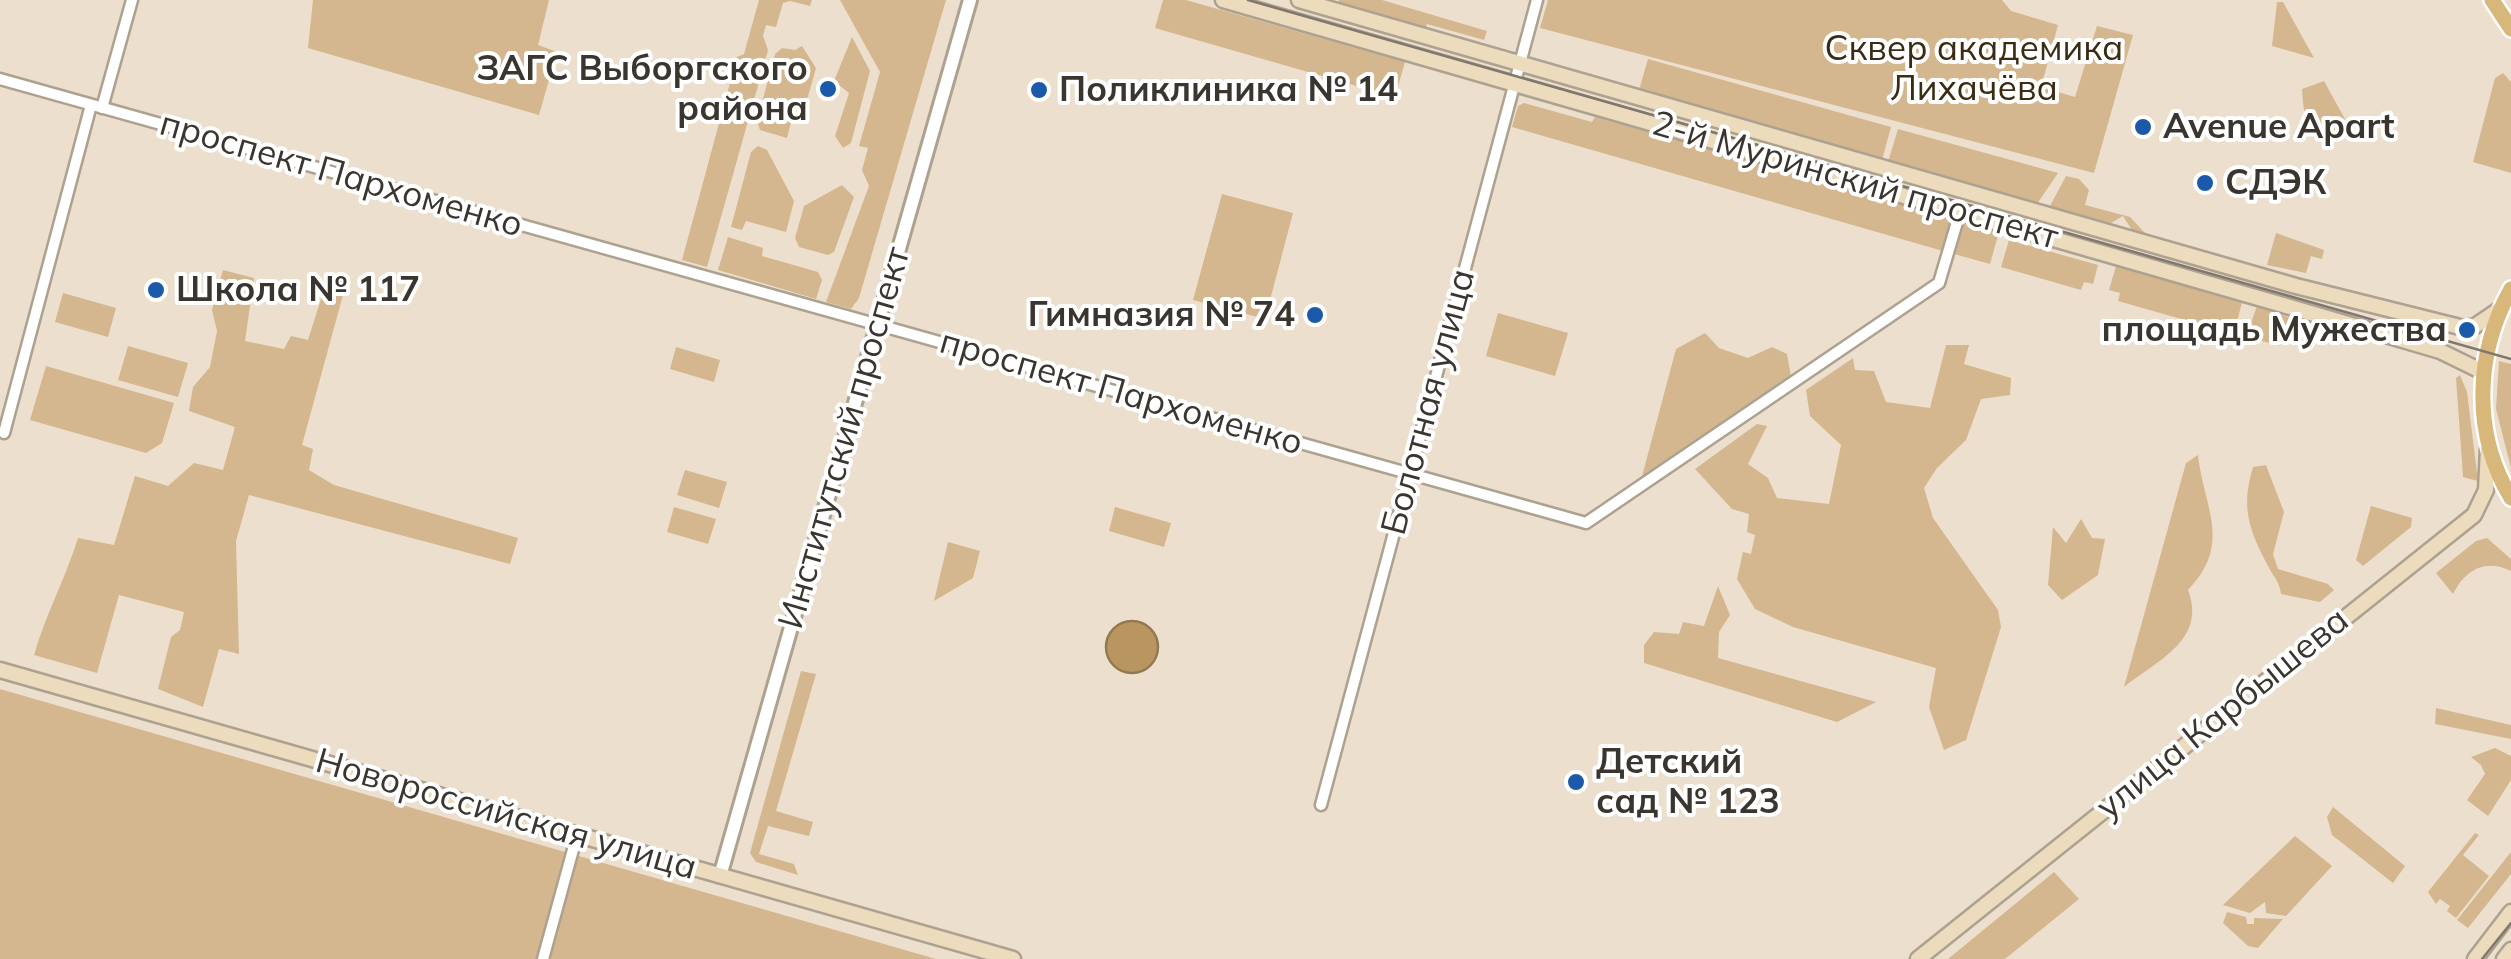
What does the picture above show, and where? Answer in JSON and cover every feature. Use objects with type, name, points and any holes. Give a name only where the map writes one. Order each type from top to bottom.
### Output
[{"type":"main road","name":"2-й Муринский проспект","points":[[1223,0],[2440,351],[2483,372]]},
{"type":"main road","name":"2-й Муринский проспект","points":[[1299,0],[2296,286],[2332,291],[2447,324],[2475,326],[2500,309]]},
{"type":"main road","points":[[2492,0],[2511,29]]},
{"type":"main road","points":[[2511,290],[2500,309],[2483,372],[2488,448],[2511,498]]},
{"type":"main road","name":"улица Карбышева","points":[[1918,959],[2474,515],[2486,490],[2488,448]]},
{"type":"main road","name":"Новороссийская улица","points":[[0,670],[1013,959]]},
{"type":"main road","points":[[2475,959],[2511,912]]},
{"type":"main road","points":[[2504,959],[2511,950]]},
{"type":"street","points":[[4,433],[97,106],[132,0]]},
{"type":"street","name":"Институтский проспект","points":[[720,876],[970,0]]},
{"type":"street","name":"Болотная улица","points":[[1321,805],[1536,0]]},
{"type":"street","name":"проспект Пархоменко","points":[[0,79],[1586,523],[1939,284],[1960,212]]},
{"type":"street","points":[[543,959],[577,836]]},
{"type":"green space","points":[[313,0],[549,0],[538,45],[557,52],[539,115],[308,48]]},
{"type":"green space","points":[[759,0],[812,0],[810,6],[783,3],[776,27],[766,25],[763,36],[768,50],[707,267],[682,260],[737,57],[744,54]]},
{"type":"green space","points":[[840,0],[946,0],[859,298],[851,309],[826,302],[869,186],[862,170],[868,148],[859,146],[880,72]]},
{"type":"green space","points":[[1163,0],[1186,0],[1405,62],[1395,97],[1155,28]]},
{"type":"green space","points":[[1339,0],[1382,0],[1487,31],[1484,40],[1427,24],[1425,29],[1338,4]]},
{"type":"green space","name":"Сквер академика Лихачёва","points":[[1548,0],[2002,0],[2011,11],[2058,25],[2041,87],[2075,97],[2097,26],[2133,35],[2094,173],[1540,28]]},
{"type":"green space","points":[[2277,2],[2283,2],[2314,58],[2272,46]]},
{"type":"green space","points":[[852,37],[870,71],[851,143],[843,148],[835,136],[849,93],[834,81]]},
{"type":"green space","points":[[802,46],[816,68],[805,107],[794,111],[787,138],[760,130],[757,121],[775,54],[782,48],[795,50]]},
{"type":"green space","points":[[1648,59],[1891,127],[1882,160],[1639,90]]},
{"type":"green space","points":[[2503,73],[2511,82],[2511,173],[2473,162],[2495,78]]},
{"type":"green space","points":[[2324,81],[2351,130],[2332,139],[2311,128],[2304,107],[2302,89]]},
{"type":"green space","points":[[1524,103],[1592,122],[1595,117],[1953,219],[1943,251],[1512,127],[1518,106]]},
{"type":"green space","points":[[1898,129],[2058,173],[2037,204],[1888,162]]},
{"type":"green space","points":[[758,146],[767,150],[794,201],[786,232],[746,221],[742,230],[731,227],[751,152]]},
{"type":"green space","points":[[2066,176],[2079,179],[2089,190],[2085,205],[2130,217],[2146,234],[2132,230],[2123,216],[2109,224],[2049,208]]},
{"type":"green space","points":[[842,185],[854,197],[834,252],[828,255],[799,247],[795,238],[804,206]]},
{"type":"green space","points":[[1222,194],[1293,213],[1265,319],[1193,300]]},
{"type":"green space","points":[[1963,222],[1999,232],[1990,264],[1954,254]]},
{"type":"green space","points":[[2276,233],[2324,250],[2322,259],[2311,256],[2306,273],[2267,265]]},
{"type":"green space","points":[[728,237],[763,248],[762,256],[818,272],[822,280],[816,299],[718,270]]},
{"type":"green space","points":[[2009,240],[2098,265],[2093,284],[2084,282],[2081,290],[2001,267]]},
{"type":"green space","points":[[2116,266],[2242,302],[2234,334],[2118,301],[2120,293],[2109,290]]},
{"type":"green space","points":[[223,270],[254,278],[245,341],[284,349],[291,336],[308,340],[327,280],[346,284],[302,445],[313,449],[309,470],[334,485],[518,538],[510,564],[249,495],[236,541],[239,654],[219,649],[203,707],[158,689],[171,637],[180,630],[184,612],[119,595],[97,673],[34,655],[78,538],[114,545],[135,476],[168,486],[194,463],[223,470],[235,427],[189,411],[193,387],[210,367],[217,331],[212,310]]},
{"type":"green space","points":[[63,293],[116,308],[108,337],[55,322]]},
{"type":"green space","points":[[2257,306],[2304,323],[2302,331],[2283,326],[2277,345],[2246,337]]},
{"type":"green space","points":[[1498,313],[1568,333],[1555,376],[1486,356]]},
{"type":"green space","points":[[1705,333],[1719,348],[1748,358],[1772,347],[1787,354],[1791,377],[1641,480],[1676,349]]},
{"type":"green space","points":[[1946,345],[1969,345],[1964,364],[2011,378],[2010,395],[1981,399],[1966,440],[1937,468],[1924,488],[1933,518],[1998,610],[2001,627],[1966,740],[1944,750],[1929,707],[1936,668],[1793,627],[1755,609],[1737,579],[1743,552],[1751,554],[1755,535],[1747,532],[1749,514],[1732,509],[1695,469],[1757,424],[1767,426],[1748,464],[1768,478],[1777,498],[1829,504],[1841,445],[1810,416],[1806,390],[1853,358],[1855,370],[1874,371],[1886,402],[1930,408]]},
{"type":"green space","points":[[128,346],[188,363],[178,397],[118,380]]},
{"type":"green space","points":[[676,347],[720,360],[714,382],[670,369]]},
{"type":"green space","points":[[2499,361],[2511,364],[2511,468],[2496,409]]},
{"type":"green space","points":[[46,366],[174,403],[162,443],[146,453],[30,420]]},
{"type":"green space","points":[[2460,375],[2467,392],[2478,481],[2463,477],[2456,378]]},
{"type":"green space","points":[[2198,455],[2213,541],[2202,573],[2188,590],[2191,622],[2176,647],[2124,687],[2186,463]]},
{"type":"green space","points":[[2266,465],[2284,512],[2273,554],[2278,569],[2328,584],[2334,590],[2320,602],[2281,594],[2256,540],[2248,517],[2247,494],[2253,467]]},
{"type":"green space","points":[[685,470],[727,482],[719,508],[677,495]]},
{"type":"green space","points":[[2371,506],[2412,518],[2411,527],[2363,566],[2356,560]]},
{"type":"green space","points":[[674,507],[716,519],[708,544],[667,532]]},
{"type":"green space","points":[[1115,507],[1171,523],[1164,547],[1109,531]]},
{"type":"green space","points":[[2081,519],[2092,538],[2105,539],[2098,575],[2062,600],[2048,585],[2053,527],[2066,543]]},
{"type":"green space","points":[[2487,538],[2511,559],[2511,571],[2484,566],[2463,578],[2453,594],[2436,573],[2476,541]]},
{"type":"green space","points":[[948,542],[980,551],[973,578],[934,601]]},
{"type":"green space","points":[[1718,586],[1730,615],[1719,632],[1718,658],[1876,702],[1837,722],[1644,663],[1644,645],[1654,632],[1679,634],[1683,622],[1704,626]]},
{"type":"green space","points":[[801,671],[816,674],[776,811],[813,822],[809,836],[768,826],[759,854],[794,864],[798,875],[756,862],[750,853]]},
{"type":"green space","points":[[0,689],[936,959],[0,959]]},
{"type":"green space","points":[[2436,708],[2511,725],[2511,739],[2435,724]]},
{"type":"green space","points":[[2495,748],[2511,756],[2511,780],[2488,816],[2467,800],[2485,774],[2471,757]]},
{"type":"green space","points":[[2333,807],[2405,866],[2393,883],[2332,835],[2327,817]]},
{"type":"green space","points":[[2475,833],[2479,835],[2463,855],[2489,876],[2456,918],[2447,911],[2450,906],[2440,899],[2436,904],[2428,892]]},
{"type":"green space","points":[[2295,836],[2332,866],[2286,916],[2266,913],[2265,902],[2250,913],[2223,905]]},
{"type":"green space","points":[[2511,852],[2511,874],[2468,928],[2457,920]]},
{"type":"green space","points":[[2054,872],[2079,899],[2005,959],[1948,959]]},
{"type":"green space","points":[[2227,912],[2246,917],[2247,924],[2254,924],[2254,918],[2283,919],[2258,948],[2248,946],[2223,923]]},
{"type":"shaded area","points":[[1132,621],[1151,628],[1158,647],[1151,666],[1132,673],[1113,666],[1106,647],[1113,628]]},
{"type":"tram line","points":[[1248,0],[2511,359]]},
{"type":"tram line","points":[[2482,959],[2511,923]]},
{"type":"place","name":"ЗАГС Выборгского района","points":[[828,89]]},
{"type":"place","name":"Поликлиника № 14","points":[[1039,90]]},
{"type":"place","name":"Avenue Apart","points":[[2143,127]]},
{"type":"place","name":"СДЭК","points":[[2205,183]]},
{"type":"place","name":"Школа № 117","points":[[156,290]]},
{"type":"place","name":"Гимназия № 74","points":[[1315,315]]},
{"type":"place","name":"площадь Мужества","points":[[2467,330]]},
{"type":"place","name":"Детский сад № 123","points":[[1576,782]]}]
